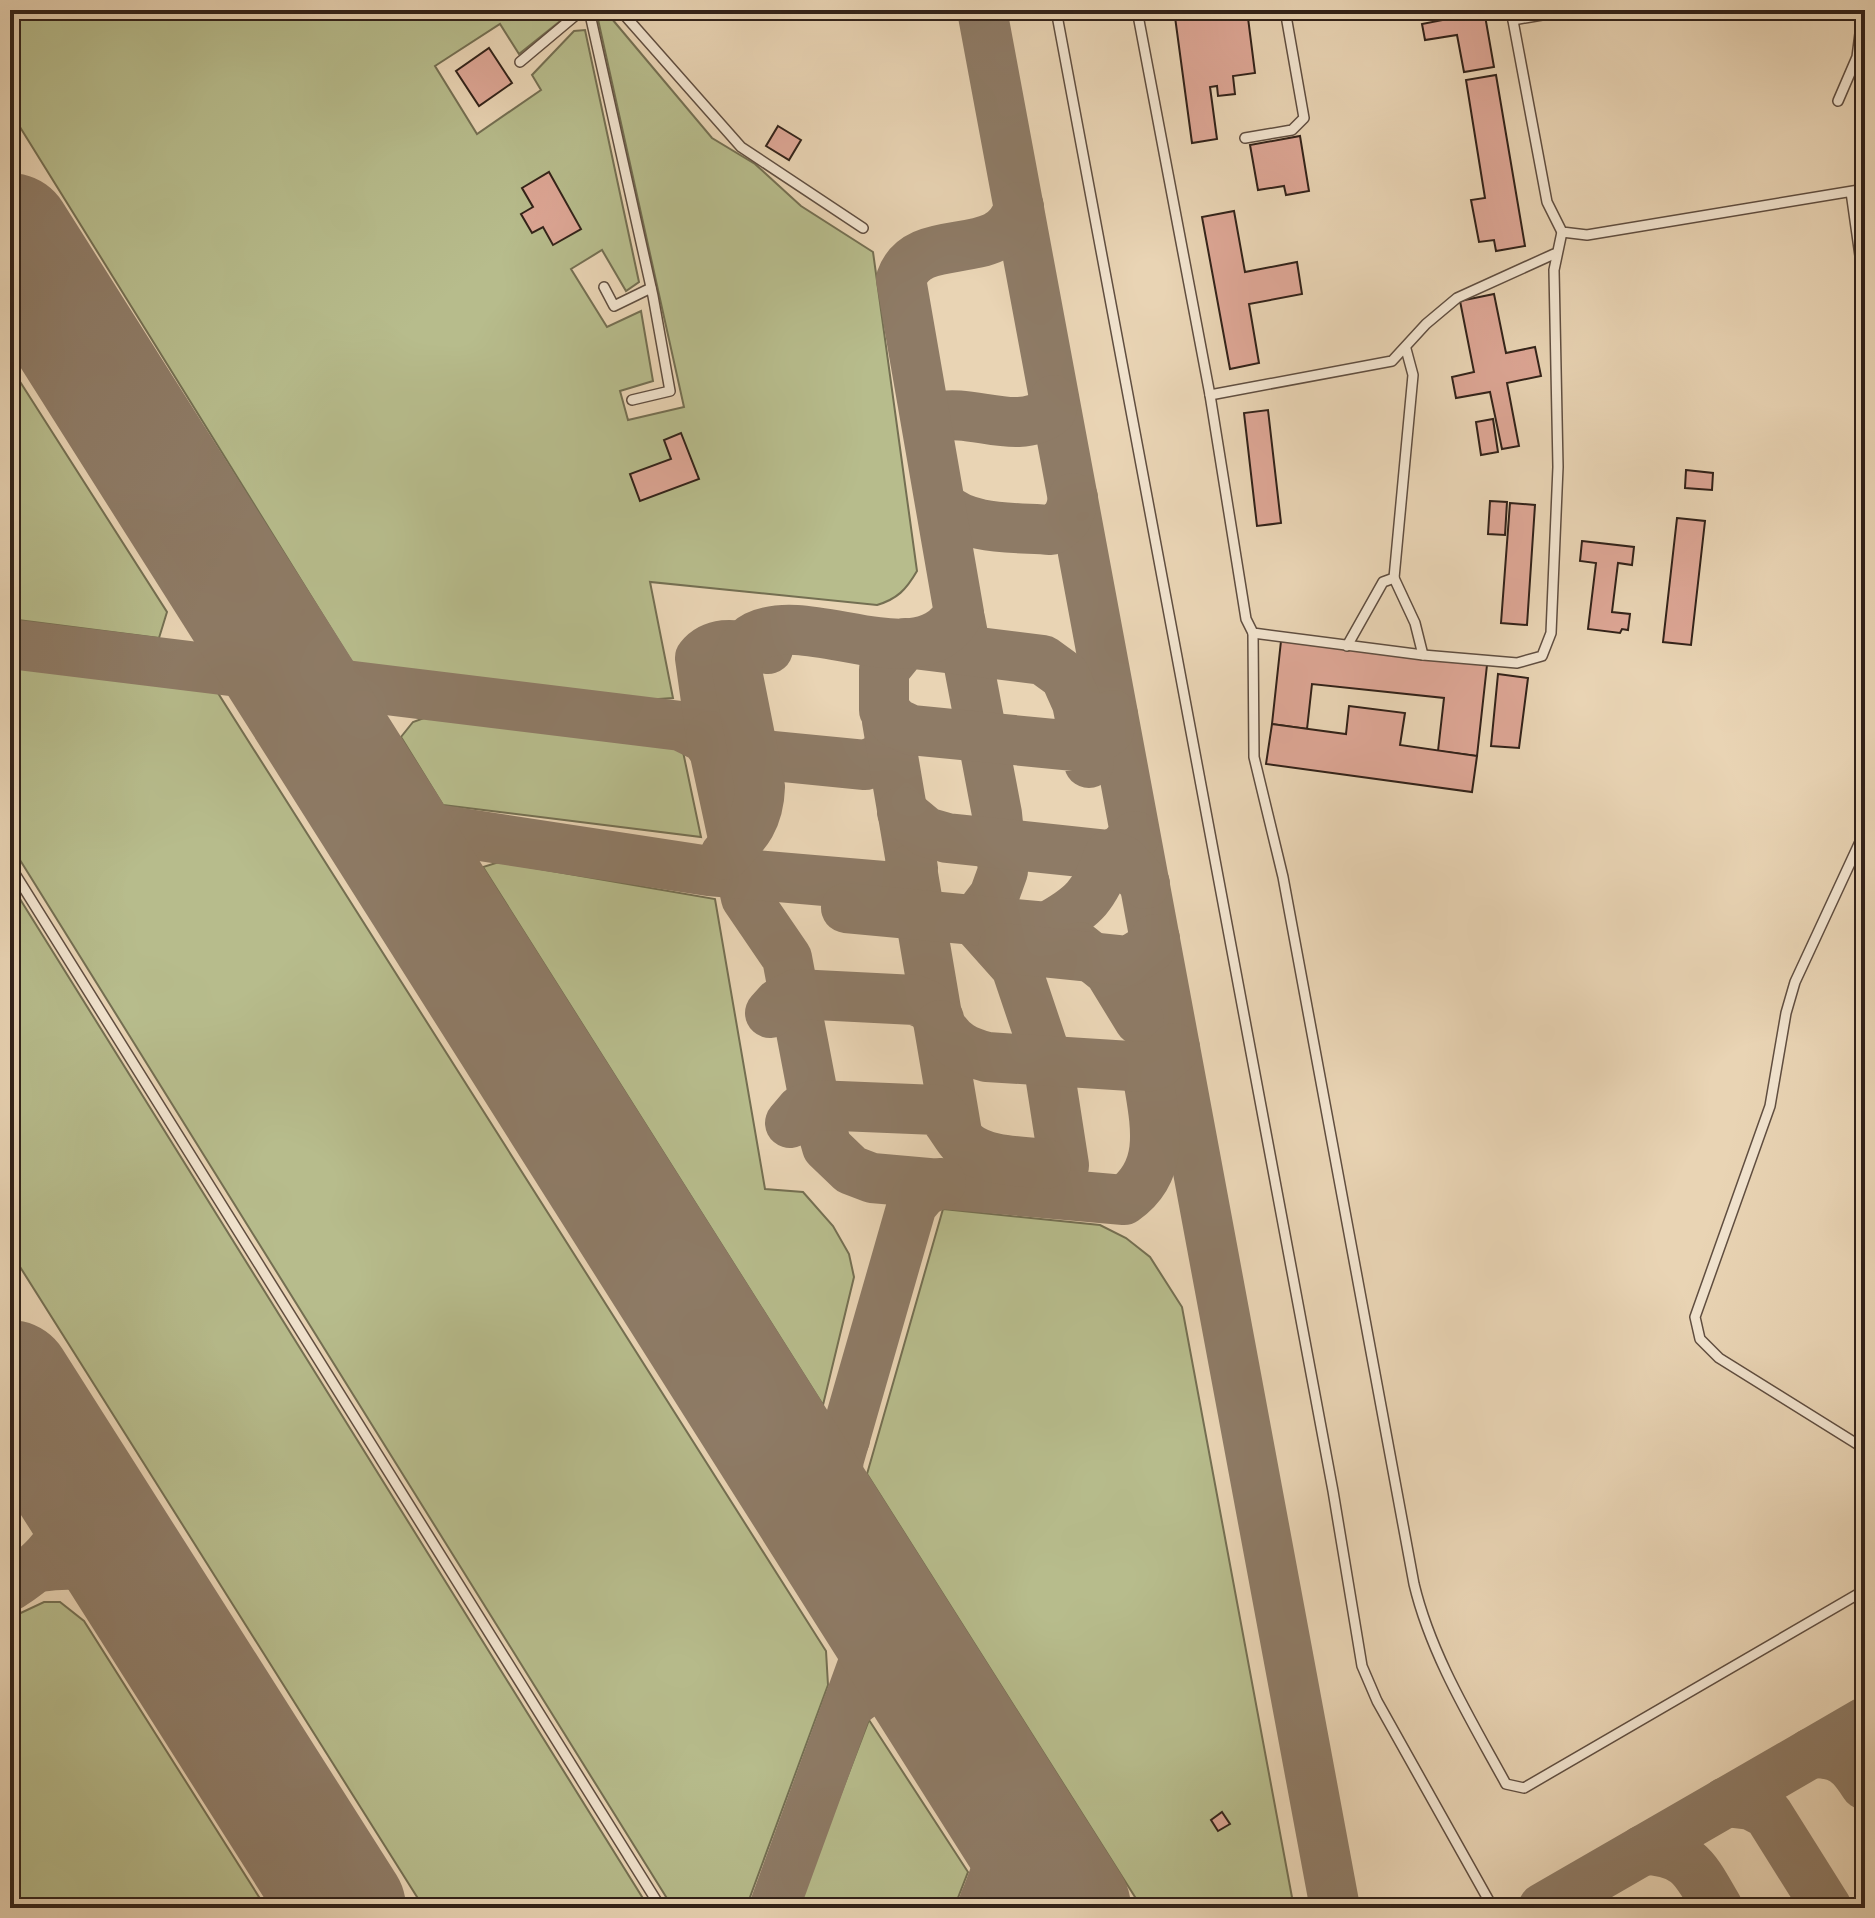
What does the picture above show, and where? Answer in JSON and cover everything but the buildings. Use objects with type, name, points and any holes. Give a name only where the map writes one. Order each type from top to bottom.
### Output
[{"type":"lane","points":[[520,62],[582,10]]},
{"type":"lane","points":[[589,10],[651,288],[670,391],[632,400]]},
{"type":"lane","points":[[620,10],[741,147],[863,228]]},
{"type":"lane","points":[[1056,10],[1177,670],[1333,1491],[1362,1666],[1377,1701],[1493,1908]]},
{"type":"lane","points":[[1137,10],[1210,395],[1246,619],[1253,633],[1254,757],[1258,784],[1283,877],[1414,1584],[1419,1606],[1460,1700],[1506,1784],[1524,1788],[1865,1590]]},
{"type":"lane","points":[[1245,138],[1292,130],[1304,118],[1285,10]]},
{"type":"lane","points":[[1253,633],[1423,655],[1517,663],[1533,661],[1548,647],[1558,467],[1554,254],[1562,232],[1547,202],[1512,15],[1571,10]]},
{"type":"lane","points":[[1838,101],[1857,57],[1863,10]]},
{"type":"lane","points":[[1562,232],[1587,235],[1865,189]]},
{"type":"lane","points":[[1851,192],[1865,291]]},
{"type":"lane","points":[[1210,395],[1381,365],[1406,349],[1426,324],[1457,298],[1554,254]]},
{"type":"lane","points":[[604,287],[614,306],[651,288]]},
{"type":"lane","points":[[1406,349],[1413,375],[1394,578],[1415,623],[1423,655]]},
{"type":"lane","points":[[1347,646],[1383,582],[1394,578]]},
{"type":"lane","points":[[1865,831],[1795,982],[1786,1013],[1770,1106],[1695,1317],[1700,1339],[1719,1358],[1865,1449]]},
{"type":"lane","points":[[10,866],[661,1908]]},
{"type":"green space","points":[[10,10],[574,10],[519,54],[500,24],[435,66],[477,134],[541,90],[532,75],[574,31],[585,30],[639,282],[626,291],[602,250],[571,269],[607,327],[641,311],[653,381],[620,391],[628,420],[684,407],[597,15],[612,19],[712,138],[755,164],[801,206],[873,252],[917,571],[913,578],[896,597],[877,605],[650,582],[673,698],[644,700],[355,667],[10,111]]},
{"type":"green space","points":[[10,366],[167,612],[159,638],[10,619]]},
{"type":"green space","points":[[10,667],[216,690],[826,1651],[828,1685],[746,1908],[673,1908],[10,844]]},
{"type":"green space","points":[[435,714],[682,747],[701,837],[443,805],[401,737],[413,722]]},
{"type":"green space","points":[[499,862],[715,899],[765,1189],[803,1192],[833,1226],[849,1254],[854,1277],[823,1405],[483,867]]},
{"type":"green space","points":[[10,883],[649,1908],[424,1908],[10,1251]]},
{"type":"green space","points":[[943,1209],[1100,1225],[1126,1238],[1150,1257],[1182,1307],[1294,1908],[1142,1908],[867,1474]]},
{"type":"green space","points":[[44,1602],[60,1602],[84,1621],[266,1908],[10,1908],[10,1618]]},
{"type":"green space","points":[[869,1720],[968,1872],[954,1908],[797,1908]]},
{"type":"taxiway","points":[[982,10],[1335,1908]]},
{"type":"taxiway","points":[[725,855],[750,825],[759,798],[760,787],[736,666],[748,642],[756,636],[779,630],[893,643],[919,642],[942,633],[959,613],[901,279],[911,263],[925,254],[996,236],[1010,225],[1019,207]]},
{"type":"taxiway","points":[[928,429],[935,417],[950,415],[1024,422],[1051,411],[1054,400]]},
{"type":"taxiway","points":[[941,505],[978,524],[1051,530],[1066,518],[1073,498]]},
{"type":"taxiway","points":[[237,593],[282,649],[328,676]]},
{"type":"taxiway","points":[[960,619],[997,814],[1003,871],[994,896],[975,921],[1016,967],[1048,1062],[1064,1165],[1045,1188],[1024,1191]]},
{"type":"taxiway","points":[[1089,763],[1077,703],[1065,676],[1043,660],[906,643],[884,670],[884,710],[896,723],[911,730],[1085,747],[1109,730],[1113,715]]},
{"type":"taxiway","points":[[10,644],[681,726],[705,738],[714,750]]},
{"type":"taxiway","points":[[768,649],[723,645],[714,647],[700,658],[711,736],[744,753],[865,765],[881,759],[891,743]]},
{"type":"taxiway","points":[[254,680],[298,701],[333,745]]},
{"type":"taxiway","points":[[887,721],[957,1133]]},
{"type":"taxiway","points":[[711,736],[746,898],[787,958],[815,1105],[827,1147],[851,1170],[872,1178],[1124,1200],[1138,1188],[1152,1160],[1155,1128],[1148,1078]]},
{"type":"taxiway","points":[[366,798],[407,823],[428,828],[709,871],[895,887],[913,868]]},
{"type":"taxiway","points":[[902,812],[926,832],[947,838],[1109,855],[1121,850],[1135,836]]},
{"type":"taxiway","points":[[428,895],[426,874],[430,856],[443,842],[463,834]]},
{"type":"taxiway","points":[[846,908],[1047,927],[1087,898],[1099,880],[1109,855],[1124,861],[1145,884]]},
{"type":"taxiway","points":[[1003,948],[1129,961],[1150,948],[1155,939]]},
{"type":"taxiway","points":[[1079,947],[1109,971],[1139,1020]]},
{"type":"taxiway","points":[[770,1013],[779,1003],[796,994],[915,1000],[929,1006],[939,1019]]},
{"type":"taxiway","points":[[940,1025],[960,1046],[987,1057],[1146,1067],[1158,1064],[1175,1048]]},
{"type":"taxiway","points":[[790,1123],[801,1110],[815,1105],[937,1110],[961,1141],[973,1151],[1004,1160],[1046,1164]]},
{"type":"taxiway","points":[[774,1908],[868,1650],[865,1603],[834,1517],[839,1459],[912,1205],[923,1192],[941,1183]]},
{"type":"taxiway","points":[[753,1410],[790,1453],[806,1457],[827,1455],[845,1439]]},
{"type":"taxiway","points":[[10,1586],[41,1562],[62,1536],[70,1504],[65,1465]]},
{"type":"taxiway","points":[[39,1567],[93,1567],[142,1588]]},
{"type":"taxiway","points":[[847,1707],[872,1689],[895,1683],[918,1689],[941,1708]]},
{"type":"taxiway","points":[[1543,1908],[1865,1722]]},
{"type":"taxiway","points":[[1811,1753],[1843,1760],[1865,1785]]},
{"type":"taxiway","points":[[982,1908],[998,1865],[1003,1840],[996,1795]]},
{"type":"taxiway","points":[[1726,1802],[1751,1805],[1768,1814],[1827,1908]]},
{"type":"taxiway","points":[[1643,1850],[1659,1851],[1682,1859],[1697,1874],[1718,1908]]},
{"type":"taxiway","points":[[985,1900],[1005,1877],[1016,1874],[1037,1879],[1068,1906]]},
{"type":"runway","points":[[10,235],[1069,1908]]},
{"type":"runway","points":[[10,1382],[344,1908]]}]
